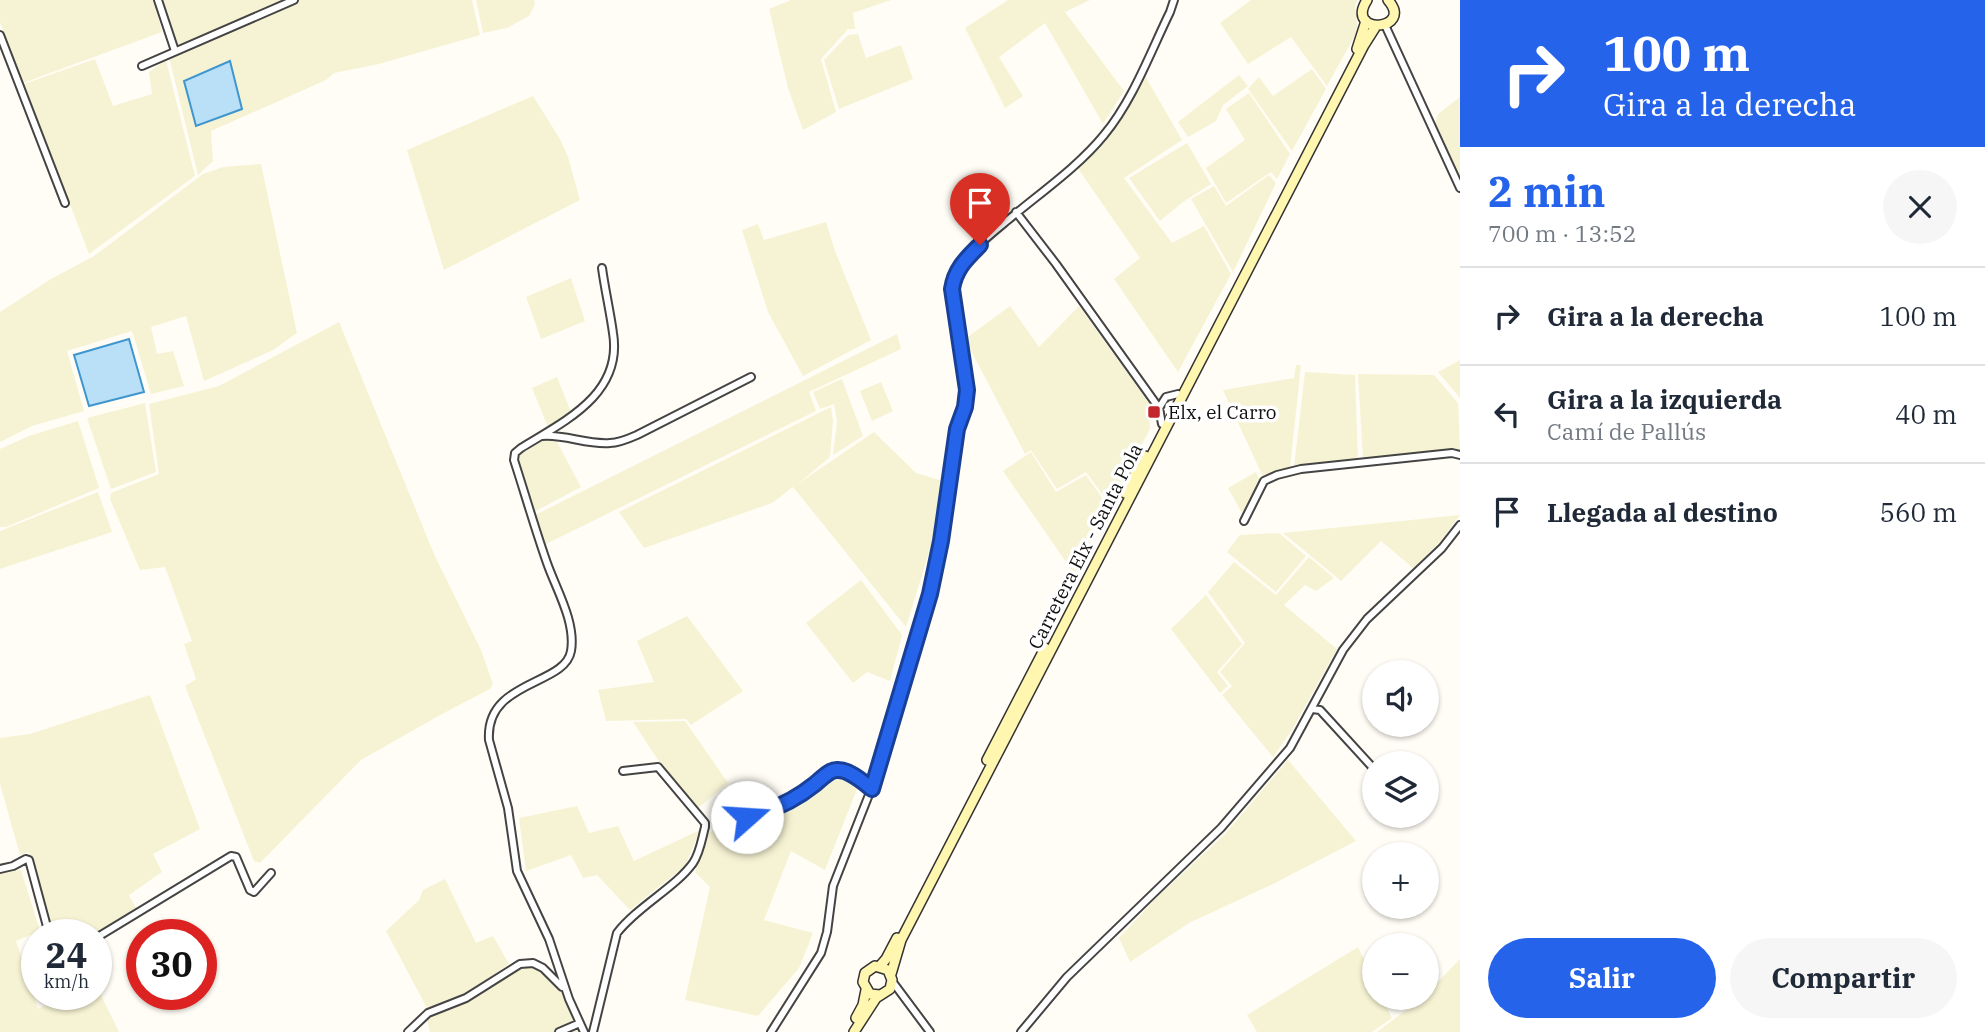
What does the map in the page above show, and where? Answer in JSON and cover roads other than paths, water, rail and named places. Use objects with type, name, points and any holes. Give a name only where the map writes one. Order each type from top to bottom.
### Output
[{"type":"main road","name":"Carretera Elx - Santa Pola","points":[[880,966],[886,960],[1020,696],[1357,50],[1366,21],[1363,10],[1367,0]]},
{"type":"main road","name":"Carretera Elx - Santa Pola","points":[[854,1032],[861,1019],[890,986],[901,940],[1364,45],[1393,16],[1391,1]]},
{"type":"main road","points":[[1366,21],[1381,26]]},
{"type":"main road","points":[[848,1032],[863,1005],[866,990],[864,973],[871,967],[880,966],[890,986],[875,995],[866,990]]},
{"type":"street","points":[[158,0],[174,51]]},
{"type":"street","points":[[142,66],[294,0]]},
{"type":"street","points":[[771,1032],[821,953],[827,932],[833,886],[872,789],[930,594],[941,541],[955,440],[966,398],[966,372],[952,289],[954,276],[962,263],[1016,212],[1078,161],[1104,135],[1121,110],[1174,0]]},
{"type":"street","points":[[1381,26],[1460,188]]},
{"type":"street","points":[[0,35],[65,203]]},
{"type":"street","points":[[1016,212],[1159,408],[1162,424]]},
{"type":"street","points":[[584,1032],[548,939],[517,871],[511,820],[489,740],[488,727],[505,700],[562,666],[568,660],[571,650],[571,635],[565,609],[537,534],[514,460],[515,453],[521,448],[588,404],[603,387],[611,370],[614,334],[602,268]]},
{"type":"street","points":[[540,436],[618,443],[751,377]]},
{"type":"street","points":[[1159,408],[1166,397],[1178,394]]},
{"type":"street","points":[[1244,521],[1264,481],[1277,475],[1301,469],[1460,454]]},
{"type":"street","points":[[1022,1031],[1067,977],[1221,828],[1290,748],[1351,639],[1392,594],[1442,548],[1460,525]]},
{"type":"street","points":[[1312,709],[1320,710],[1362,756]]},
{"type":"street","points":[[593,1032],[617,933],[627,920],[685,872],[694,861],[705,827],[705,823],[658,767],[622,771]]},
{"type":"street","points":[[747,817],[762,814],[799,797],[829,772],[838,770],[852,775],[872,789]]},
{"type":"street","points":[[112,928],[231,856],[240,862],[250,890],[254,892],[271,873]]},
{"type":"street","points":[[0,869],[29,860],[45,919]]},
{"type":"street","points":[[408,1032],[428,1013],[466,998],[520,964],[533,962],[566,991]]},
{"type":"street","points":[[890,986],[930,1032]]},
{"type":"street","points":[[559,1032],[580,1023]]},
{"type":"water","points":[[230,61],[242,109],[196,126],[184,81]]},
{"type":"water","points":[[129,339],[144,392],[89,406],[74,355]]},
{"type":"place","name":"Elx, el Carro","points":[[1154,412]]}]
